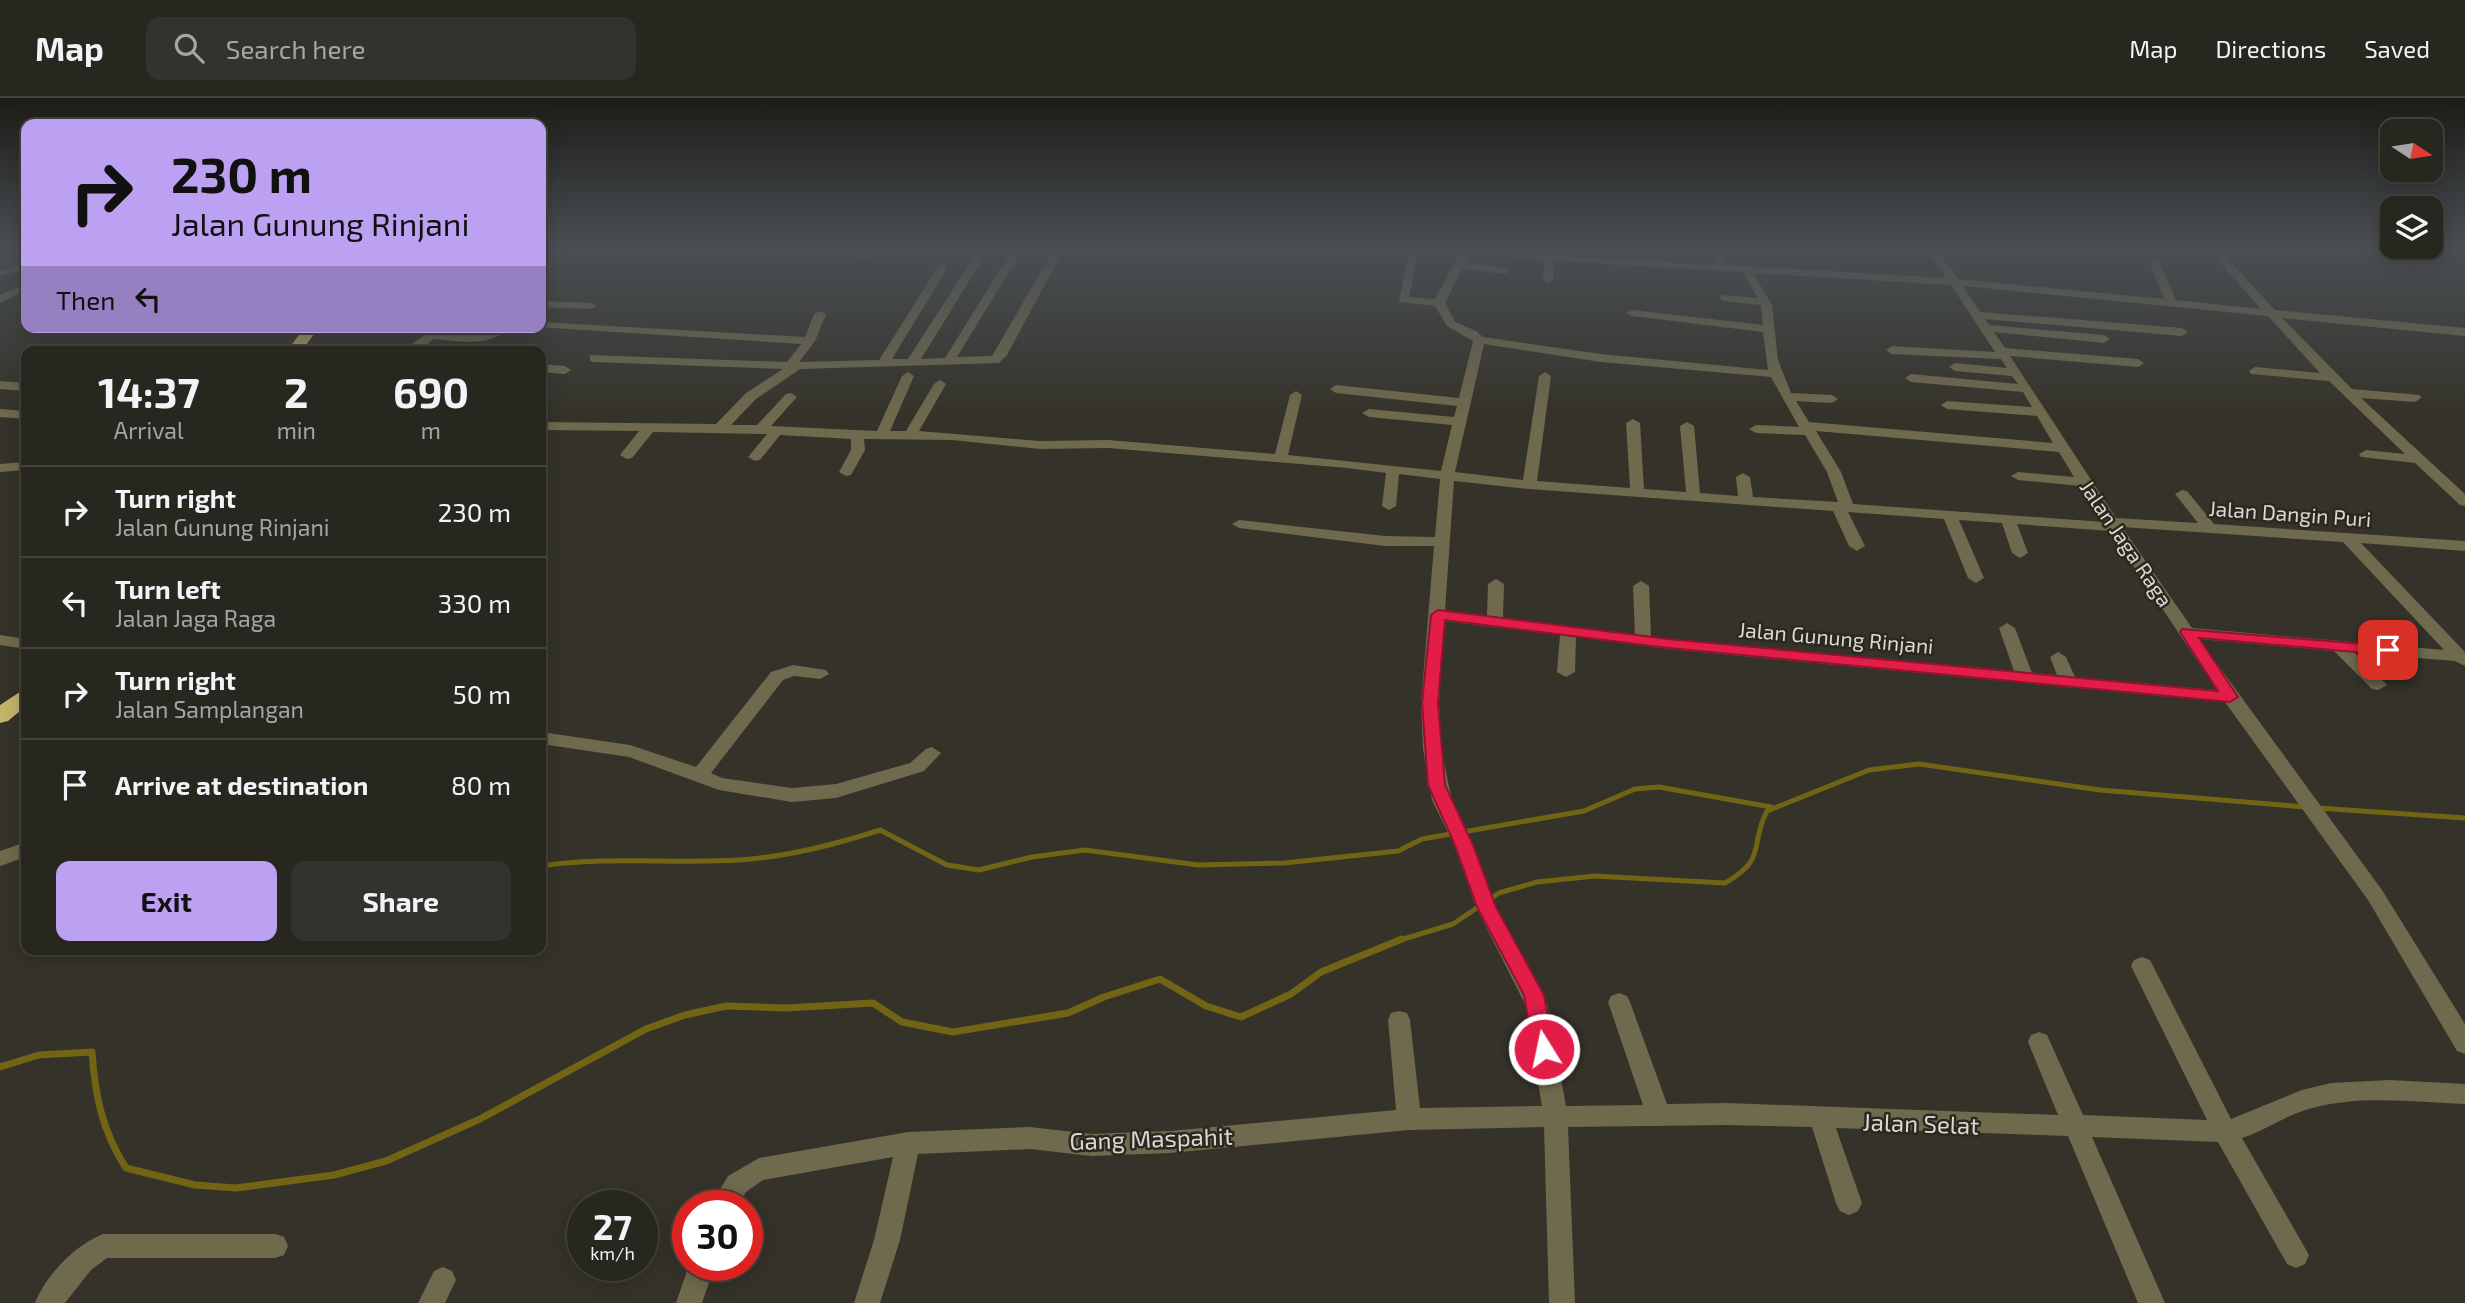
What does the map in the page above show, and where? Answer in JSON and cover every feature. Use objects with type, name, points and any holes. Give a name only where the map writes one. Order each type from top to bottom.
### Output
[{"type":"highway","points":[[0,716],[21,699]]},
{"type":"street","points":[[572,305],[591,306]]},
{"type":"street","points":[[882,365],[919,305]]},
{"type":"street","points":[[882,435],[910,370],[950,305]]},
{"type":"street","points":[[948,362],[983,305]]},
{"type":"street","points":[[594,358],[793,366],[882,365],[910,370],[948,362],[999,358],[1028,305]]},
{"type":"street","points":[[1440,305],[1451,324],[1472,333],[1479,340],[1628,361],[1776,374]]},
{"type":"street","points":[[1766,305],[1769,317],[1766,330],[1776,374],[1840,484],[1843,506],[1857,546]]},
{"type":"street","name":"Jalan Jaga Raga","points":[[1969,305],[2027,388],[2084,482],[2230,697],[2375,895],[2465,1044]]},
{"type":"street","points":[[2192,305],[2465,332]]},
{"type":"street","points":[[2265,305],[2333,378],[2465,502]]},
{"type":"street","points":[[1632,313],[1766,330]]},
{"type":"street","points":[[720,428],[751,396],[793,366],[809,341],[820,314]]},
{"type":"street","points":[[1975,315],[2182,332]]},
{"type":"street","points":[[546,325],[809,341]]},
{"type":"street","points":[[1985,328],[2104,339]]},
{"type":"street","points":[[416,346],[432,335],[479,340],[497,333]]},
{"type":"street","points":[[1479,340],[1447,476],[1430,703],[1432,749],[1437,785],[1464,845],[1486,907],[1534,995],[1556,1116],[1562,1303]]},
{"type":"street","points":[[1892,350],[2138,363]]},
{"type":"street","points":[[1955,367],[2015,373]]},
{"type":"street","points":[[546,368],[565,370]]},
{"type":"street","points":[[2255,371],[2333,378]]},
{"type":"street","points":[[1529,485],[1545,376]]},
{"type":"street","points":[[1911,378],[2027,388]]},
{"type":"street","points":[[0,384],[21,386]]},
{"type":"street","points":[[910,435],[940,384]]},
{"type":"street","points":[[1336,389],[1465,403]]},
{"type":"street","points":[[2350,393],[2415,398]]},
{"type":"street","points":[[1280,460],[1296,394]]},
{"type":"street","points":[[761,429],[791,397]]},
{"type":"street","points":[[1787,397],[1832,398]]},
{"type":"street","points":[[1947,405],[2041,412]]},
{"type":"street","points":[[0,413],[21,414]]},
{"type":"street","points":[[1369,413],[1461,422]]},
{"type":"street","points":[[0,426],[21,415]]},
{"type":"street","points":[[1633,423],[1637,491]]},
{"type":"street","name":"Jalan Dangin Puri","points":[[546,426],[761,429],[910,435],[1040,445],[1108,444],[1393,469],[1529,485],[2465,546]]},
{"type":"street","points":[[1687,426],[1693,496]]},
{"type":"street","points":[[627,455],[649,428]]},
{"type":"street","points":[[1756,429],[1809,428],[2065,448]]},
{"type":"street","points":[[755,457],[776,431]]},
{"type":"street","points":[[846,472],[858,450],[858,435]]},
{"type":"street","points":[[2365,454],[2420,459]]},
{"type":"street","points":[[0,468],[21,466]]},
{"type":"street","points":[[1389,506],[1393,469]]},
{"type":"street","points":[[2018,475],[2084,482]]},
{"type":"street","points":[[1743,477],[1746,500]]},
{"type":"street","points":[[2182,494],[2210,529]]},
{"type":"street","points":[[1949,514],[1976,578]]},
{"type":"street","points":[[2007,518],[2020,553]]},
{"type":"street","points":[[1239,524],[1385,541],[1440,542]]},
{"type":"street","points":[[2348,539],[2464,659]]},
{"type":"street","points":[[1495,621],[1496,584]]},
{"type":"street","points":[[1641,586],[1643,641]]},
{"type":"street","name":"Jalan Gunung Rinjani","points":[[1438,615],[1643,641],[2230,697]]},
{"type":"street","points":[[2007,628],[2025,677]]},
{"type":"street","points":[[1566,672],[1568,631]]},
{"type":"street","points":[[2188,632],[2464,659]]},
{"type":"street","points":[[0,640],[21,643]]},
{"type":"street","points":[[2339,646],[2378,685]]},
{"type":"street","points":[[2058,657],[2068,682]]},
{"type":"street","points":[[699,776],[777,676],[793,670],[820,674]]},
{"type":"street","points":[[546,739],[630,751],[699,776],[752,791],[814,795],[917,767],[932,753]]},
{"type":"street","points":[[0,859],[21,851]]},
{"type":"street","points":[[2143,966],[2225,1131],[2296,1255]]},
{"type":"street","points":[[1619,1002],[1658,1114]]},
{"type":"street","points":[[1399,1020],[1409,1119]]},
{"type":"street","points":[[2039,1042],[2152,1303]]},
{"type":"street","name":"Jalan Selat","points":[[1556,1116],[1658,1114],[2225,1131],[2255,1125],[2282,1108],[2316,1096],[2385,1091],[2465,1094]]},
{"type":"street","name":"Gang Maspahit","points":[[730,1190],[748,1174],[759,1169],[908,1143],[1030,1138],[1091,1145],[1170,1142],[1409,1119],[1556,1116]]},
{"type":"street","points":[[1821,1119],[1849,1203]]},
{"type":"street","points":[[867,1303],[887,1240],[908,1143]]},
{"type":"street","points":[[48,1303],[82,1261],[96,1249],[113,1244],[275,1245]]},
{"type":"street","points":[[689,1303],[697,1281]]},
{"type":"waterway","points":[[1397,941],[1453,924],[1499,893],[1537,882],[1595,876],[1725,883],[1752,859],[1767,811],[1869,770],[1919,764],[2100,790],[2305,807]]},
{"type":"waterway","points":[[546,865],[590,861],[714,861],[757,858],[810,849],[880,830],[947,865],[979,870],[1032,857],[1085,850],[1198,865],[1284,863],[1398,851],[1422,839],[1584,811],[1635,789],[1659,787],[1771,807]]},
{"type":"waterway","points":[[2318,808],[2465,818]]},
{"type":"waterway","points":[[1397,941],[1402,939]]},
{"type":"waterway","points":[[0,1067],[39,1055],[92,1052],[95,1083],[105,1126],[126,1168],[195,1185],[236,1188],[334,1175],[386,1161],[480,1119],[646,1029],[685,1015],[726,1006],[786,1008],[873,1003],[902,1022],[953,1032],[1068,1013],[1104,997],[1160,979],[1206,1006],[1241,1017],[1291,994],[1321,972],[1397,941]]},
{"type":"route","points":[[1544,1049],[1534,995],[1486,907],[1464,845],[1437,785],[1430,703],[1438,615],[1668,644],[2230,697],[2188,632],[2388,650]]}]
